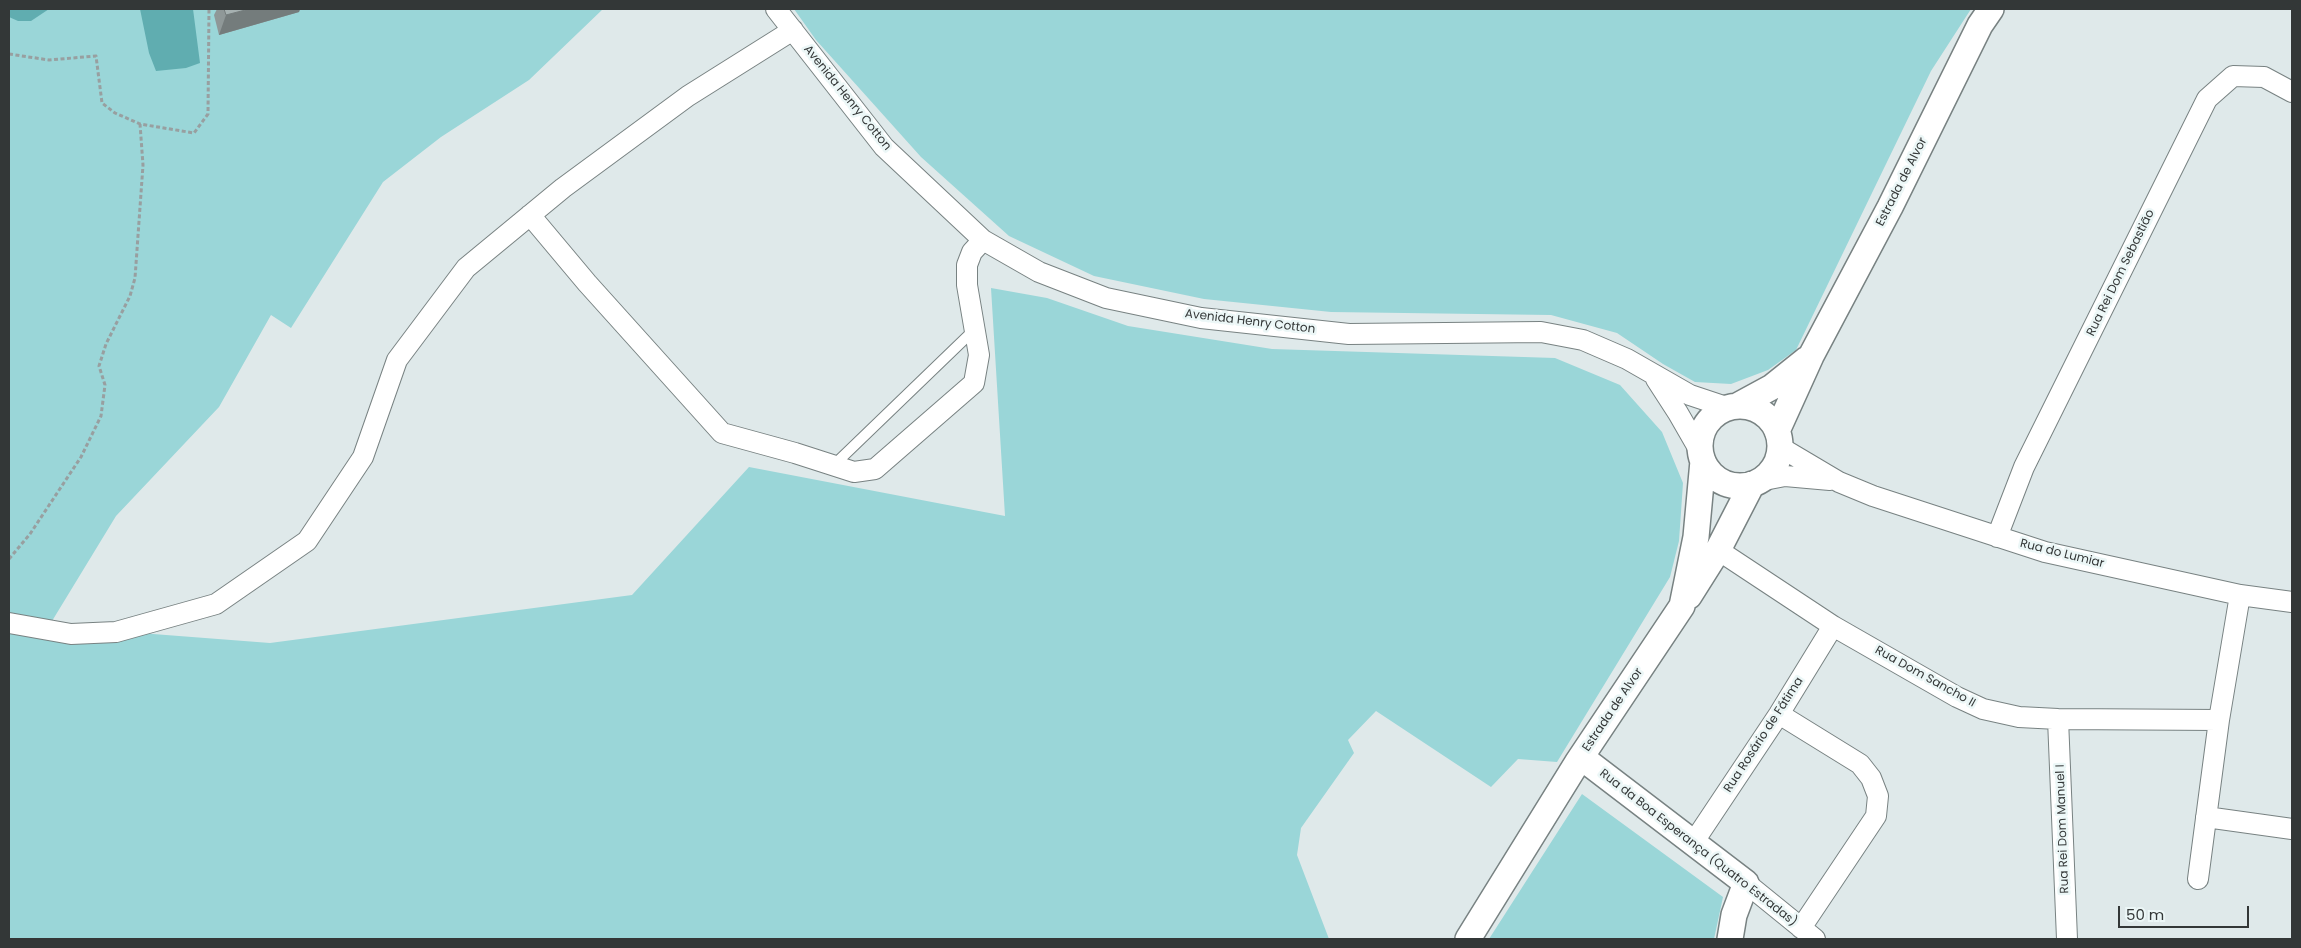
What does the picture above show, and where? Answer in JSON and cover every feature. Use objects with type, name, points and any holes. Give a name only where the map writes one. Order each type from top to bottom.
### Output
[{"type":"street","name":"Avenida Henry Cotton","points":[[776,9],[884,147],[983,240],[1039,272],[1106,298],[1201,318],[1349,334],[1541,332],[1583,340],[1627,359],[1690,395],[1733,407]]},
{"type":"street","name":"Estrada de Alvor","points":[[1468,939],[1581,757],[1701,580],[1755,483],[1776,463],[1779,439],[1811,356],[1890,208],[1980,25],[1991,9]]},
{"type":"street","points":[[9,623],[71,634],[116,632],[216,604],[307,541],[363,456],[397,360],[466,268],[563,188],[688,96],[793,30]]},
{"type":"street","name":"Rua Rei Dom Sebastião","points":[[1997,537],[2024,468],[2207,100],[2233,76],[2264,77],[2292,92]]},
{"type":"street","points":[[530,215],[587,283],[722,433],[854,472],[875,468],[974,383],[979,355],[967,285],[967,265],[972,252],[983,240]]},
{"type":"street","name":"Estrada de Alvor","points":[[1682,606],[1696,537],[1704,429],[1714,416],[1772,387],[1811,356]]},
{"type":"street","points":[[1653,375],[1678,413],[1707,469],[1719,480],[1735,486],[1785,476],[1839,482]]},
{"type":"street","points":[[1733,407],[1754,408],[1761,412],[1768,417],[1779,439],[1839,482]]},
{"type":"street","name":"Rua do Lumiar","points":[[1839,482],[1873,496],[2045,552],[2240,595],[2292,602]]},
{"type":"street","name":"Rua Dom Sancho II","points":[[1718,550],[1833,626],[1957,697],[1983,709],[2019,717],[2058,719],[2219,720]]},
{"type":"street","points":[[2198,880],[2219,720],[2240,595]]},
{"type":"street","name":"Rua Rosário de Fátima","points":[[1693,843],[1779,714],[1833,626]]},
{"type":"street","points":[[1779,714],[1860,764],[1871,778],[1878,796],[1876,816],[1809,934]]},
{"type":"street","name":"Rua Rei Dom Manuel I","points":[[2058,719],[2067,939]]},
{"type":"street","name":"Rua da Boa Esperança (Quatro Estradas)","points":[[1581,757],[1746,883],[1809,934]]},
{"type":"street","points":[[2206,817],[2292,829]]},
{"type":"street","points":[[1730,939],[1734,915],[1746,883]]},
{"type":"lane","points":[[834,465],[974,330]]},
{"type":"path","points":[[9,54],[49,60],[96,56],[102,103],[115,113],[140,124],[194,132],[208,114],[209,9]]},
{"type":"path","points":[[9,559],[30,534],[81,457],[101,416],[105,385],[99,366],[106,344],[130,296],[135,278],[143,165],[140,124]]},
{"type":"shaded area","points":[[9,9],[603,9],[529,80],[441,137],[383,182],[291,328],[271,315],[219,407],[116,516],[49,626],[270,643],[632,595],[749,467],[1005,516],[991,288],[1047,298],[1128,326],[1272,349],[1555,358],[1620,385],[1662,432],[1683,483],[1679,541],[1670,577],[1557,762],[1518,759],[1491,787],[1376,711],[1348,740],[1354,753],[1301,828],[1297,855],[1329,939],[9,939]]},
{"type":"shaded area","points":[[9,9],[49,9],[31,21],[18,21],[9,17]]},
{"type":"shaded area","points":[[140,9],[193,9],[200,63],[186,68],[156,71],[149,53]]},
{"type":"shaded area","points":[[794,9],[1971,9],[1931,71],[1796,350],[1768,370],[1731,384],[1695,382],[1663,364],[1617,333],[1551,315],[1331,312],[1204,299],[1094,276],[1009,236],[921,157],[816,40]]},
{"type":"shaded area","points":[[1582,794],[1723,897],[1714,939],[1489,939]]},
{"type":"building","points":[[224,9],[249,9],[226,15]]}]
